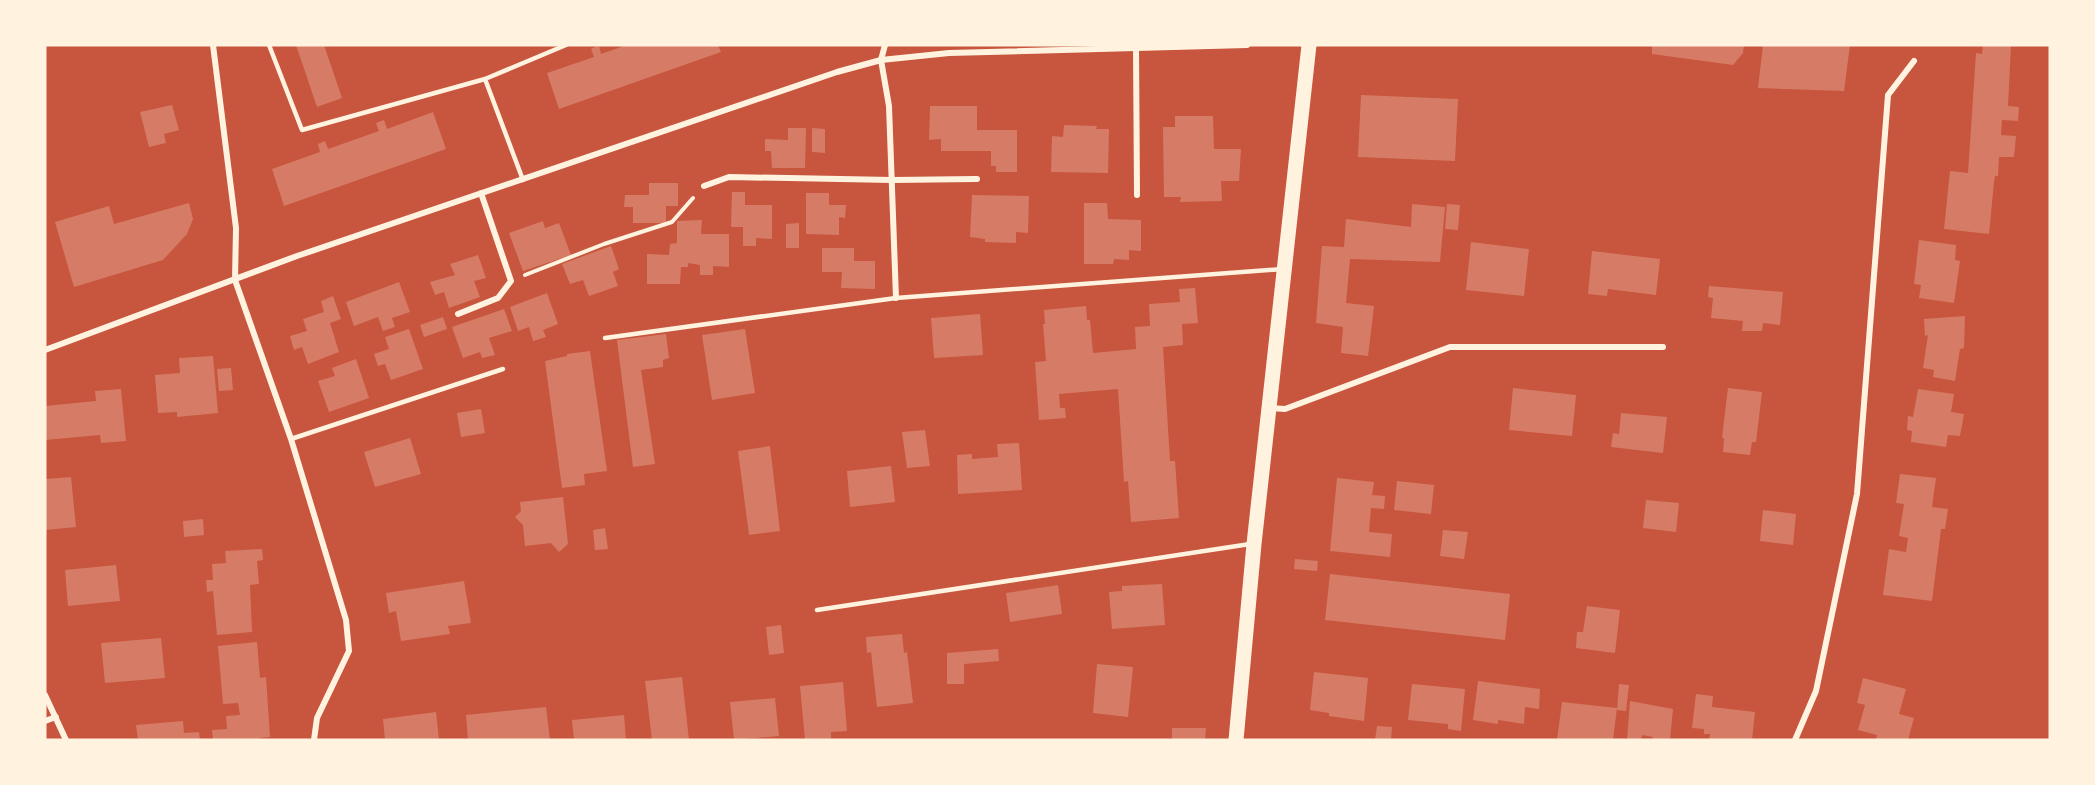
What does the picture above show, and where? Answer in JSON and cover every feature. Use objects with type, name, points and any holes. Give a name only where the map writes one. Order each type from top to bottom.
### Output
[{"type":"main road","points":[[1236,740],[1254,544],[1309,45]]},
{"type":"street","points":[[213,45],[236,228],[235,280],[291,439],[346,620],[349,651],[317,718],[314,740]]},
{"type":"street","points":[[885,45],[881,60],[889,106],[896,298]]},
{"type":"street","points":[[45,350],[235,280],[481,194],[837,72],[881,60],[949,53],[1247,45]]},
{"type":"street","points":[[1136,47],[1137,195]]},
{"type":"street","points":[[1795,740],[1815,691],[1857,494],[1888,94],[1914,61]]},
{"type":"street","points":[[704,186],[729,177],[977,179]]},
{"type":"street","points":[[458,314],[498,298],[511,281],[481,194]]},
{"type":"street","points":[[1269,408],[1285,409],[1450,347],[1663,348]]},
{"type":"street","points":[[45,695],[66,740]]},
{"type":"street","points":[[45,721],[56,717]]},
{"type":"lane","points":[[269,45],[302,130],[485,79],[566,45]]},
{"type":"lane","points":[[485,79],[523,180]]},
{"type":"lane","points":[[605,338],[896,298],[1283,269]]},
{"type":"lane","points":[[291,439],[503,369]]},
{"type":"lane","points":[[817,610],[1254,544]]},
{"type":"path","points":[[511,281],[604,244],[672,222],[704,186]]},
{"type":"building","points":[[296,45],[324,45],[342,98],[317,107]]},
{"type":"building","points":[[627,45],[718,45],[721,52],[559,109],[547,73],[594,57],[591,49],[595,47],[599,46],[601,54]]},
{"type":"building","points":[[1652,45],[1744,45],[1743,53],[1733,65],[1652,54]]},
{"type":"building","points":[[1763,45],[1850,45],[1844,91],[1758,88]]},
{"type":"building","points":[[1983,45],[2011,45],[2008,106],[2019,107],[2018,121],[2002,120],[2001,135],[2016,136],[2014,157],[1999,157],[1989,234],[1944,229],[1950,171],[1968,173],[1976,53],[1982,54]]},
{"type":"building","points":[[1361,95],[1458,99],[1455,161],[1358,157]]},
{"type":"building","points":[[172,105],[179,130],[164,134],[166,143],[149,147],[140,112]]},
{"type":"building","points":[[930,106],[977,106],[977,130],[1017,130],[1017,172],[996,172],[996,166],[991,166],[991,151],[941,151],[941,139],[929,140]]},
{"type":"building","points":[[433,112],[446,149],[284,206],[272,169],[320,152],[318,144],[325,141],[328,149],[379,131],[376,123],[384,120],[387,129]]},
{"type":"building","points":[[1175,116],[1213,116],[1214,149],[1241,149],[1239,181],[1221,181],[1222,201],[1180,202],[1181,197],[1164,197],[1163,127],[1175,127]]},
{"type":"building","points":[[1064,125],[1097,126],[1096,129],[1109,129],[1108,173],[1051,172],[1052,136],[1063,137]]},
{"type":"building","points":[[788,128],[806,128],[805,168],[772,168],[771,151],[765,151],[765,139],[788,140]]},
{"type":"building","points":[[812,128],[825,129],[825,153],[812,152]]},
{"type":"building","points":[[649,183],[678,183],[678,206],[666,206],[666,223],[633,223],[633,207],[624,207],[625,195],[649,195]]},
{"type":"building","points":[[732,192],[745,192],[745,205],[772,205],[772,239],[756,238],[756,246],[743,246],[743,227],[731,227]]},
{"type":"building","points":[[806,193],[829,193],[829,205],[846,205],[845,218],[839,217],[839,235],[806,234]]},
{"type":"building","points":[[972,195],[1029,196],[1028,233],[1016,232],[1016,243],[985,242],[985,239],[970,237]]},
{"type":"building","points":[[189,203],[193,219],[187,234],[163,260],[74,287],[55,222],[109,206],[114,224]]},
{"type":"building","points":[[1084,203],[1107,203],[1108,219],[1141,220],[1141,251],[1129,250],[1129,260],[1114,259],[1113,264],[1084,264]]},
{"type":"building","points":[[1412,204],[1445,207],[1440,262],[1350,259],[1346,303],[1374,306],[1368,356],[1341,353],[1343,327],[1316,323],[1322,246],[1344,247],[1346,219],[1411,227]]},
{"type":"building","points":[[1447,204],[1460,205],[1458,230],[1445,229]]},
{"type":"building","points":[[702,220],[701,234],[729,234],[729,267],[713,266],[713,275],[700,275],[700,265],[688,263],[688,267],[681,267],[680,284],[647,284],[647,254],[669,255],[670,244],[677,243],[677,221]]},
{"type":"building","points":[[543,221],[545,228],[559,223],[571,255],[523,271],[509,233]]},
{"type":"building","points":[[799,223],[799,248],[786,248],[786,224]]},
{"type":"building","points":[[1919,240],[1956,245],[1955,260],[1960,261],[1954,303],[1919,298],[1921,285],[1914,284]]},
{"type":"building","points":[[1471,242],[1529,249],[1524,296],[1466,290]]},
{"type":"building","points":[[611,246],[619,269],[613,272],[618,286],[589,296],[583,280],[570,284],[562,264]]},
{"type":"building","points":[[822,248],[854,248],[854,261],[875,261],[875,289],[841,288],[842,272],[822,272]]},
{"type":"building","points":[[1592,251],[1660,259],[1656,295],[1608,289],[1607,296],[1588,294]]},
{"type":"building","points":[[478,255],[486,278],[474,281],[480,297],[449,308],[444,292],[435,295],[430,282],[455,275],[450,264]]},
{"type":"building","points":[[399,282],[410,312],[392,318],[395,327],[383,331],[378,317],[354,326],[346,302]]},
{"type":"building","points":[[1709,286],[1783,292],[1780,325],[1763,323],[1762,331],[1742,331],[1743,321],[1711,318],[1713,298],[1708,297]]},
{"type":"building","points":[[1195,288],[1198,323],[1182,324],[1183,345],[1163,347],[1170,461],[1175,461],[1179,518],[1131,522],[1128,481],[1124,482],[1118,389],[1059,394],[1060,408],[1065,408],[1066,418],[1039,420],[1035,362],[1046,361],[1044,310],[1086,306],[1087,320],[1090,320],[1093,353],[1136,349],[1135,327],[1150,326],[1149,304],[1180,302],[1179,289]]},
{"type":"building","points":[[547,293],[558,324],[543,330],[546,337],[533,341],[529,327],[518,331],[510,307]]},
{"type":"building","points":[[333,296],[341,319],[330,323],[339,352],[308,364],[302,347],[294,350],[290,336],[307,331],[303,319],[324,312],[321,301]]},
{"type":"building","points":[[504,309],[512,331],[489,338],[495,355],[482,358],[480,352],[463,358],[452,327]]},
{"type":"building","points":[[980,314],[983,355],[934,358],[931,318]]},
{"type":"building","points":[[1965,316],[1964,348],[1960,349],[1955,381],[1933,377],[1934,370],[1923,368],[1928,335],[1925,336],[1924,319]]},
{"type":"building","points":[[443,317],[447,329],[424,337],[420,325]]},
{"type":"building","points":[[409,329],[423,369],[391,380],[385,364],[378,366],[374,354],[389,349],[385,337]]},
{"type":"building","points":[[745,329],[755,393],[712,400],[702,335]]},
{"type":"building","points":[[666,334],[669,358],[663,360],[663,367],[641,370],[655,464],[633,467],[617,340]]},
{"type":"building","points":[[590,351],[607,471],[584,474],[585,485],[562,488],[545,361],[567,356],[567,354]]},
{"type":"building","points":[[213,356],[218,413],[177,417],[177,412],[158,413],[155,375],[180,373],[179,358]]},
{"type":"building","points":[[356,359],[369,398],[329,412],[318,381],[335,376],[332,368]]},
{"type":"building","points":[[231,368],[233,390],[219,391],[217,369]]},
{"type":"building","points":[[1513,388],[1576,395],[1572,436],[1509,430]]},
{"type":"building","points":[[1728,388],[1762,392],[1756,442],[1752,442],[1750,455],[1723,452],[1724,438],[1722,438]]},
{"type":"building","points":[[121,389],[126,441],[101,443],[100,435],[45,440],[45,406],[96,401],[95,391]]},
{"type":"building","points":[[1918,389],[1954,394],[1951,412],[1964,414],[1960,436],[1948,435],[1946,447],[1911,442],[1912,431],[1907,430],[1908,416],[1913,417]]},
{"type":"building","points":[[481,409],[485,433],[461,437],[457,413]]},
{"type":"building","points":[[1621,413],[1667,417],[1663,453],[1611,447],[1613,433],[1619,434]]},
{"type":"building","points":[[925,430],[930,466],[907,468],[902,432]]},
{"type":"building","points":[[410,438],[421,474],[375,487],[364,452]]},
{"type":"building","points":[[1019,443],[1022,490],[958,494],[957,455],[972,454],[972,459],[998,457],[997,444]]},
{"type":"building","points":[[770,446],[780,531],[749,535],[738,451]]},
{"type":"building","points":[[891,466],[895,502],[850,507],[847,471]]},
{"type":"building","points":[[1900,474],[1936,478],[1932,507],[1948,509],[1945,529],[1941,529],[1932,601],[1883,595],[1889,549],[1906,552],[1908,538],[1899,536],[1904,504],[1896,503]]},
{"type":"building","points":[[71,477],[76,527],[45,530],[45,479]]},
{"type":"building","points":[[1337,478],[1374,482],[1372,495],[1385,496],[1384,509],[1371,508],[1369,532],[1392,534],[1390,557],[1330,551]]},
{"type":"building","points":[[1397,481],[1434,485],[1431,514],[1394,510]]},
{"type":"building","points":[[563,497],[568,544],[559,552],[551,543],[525,546],[523,525],[515,517],[521,511],[520,502]]},
{"type":"building","points":[[1646,500],[1679,503],[1676,532],[1643,528]]},
{"type":"building","points":[[1763,510],[1796,514],[1793,545],[1760,541]]},
{"type":"building","points":[[203,519],[204,535],[184,537],[183,521]]},
{"type":"building","points":[[605,528],[608,549],[595,550],[593,530]]},
{"type":"building","points":[[1443,530],[1468,532],[1464,559],[1440,556]]},
{"type":"building","points":[[262,549],[263,560],[257,561],[259,584],[250,585],[252,632],[217,635],[213,591],[207,592],[206,580],[213,580],[212,564],[226,563],[225,551]]},
{"type":"building","points":[[1295,559],[1318,561],[1317,571],[1294,569]]},
{"type":"building","points":[[116,565],[120,601],[68,606],[65,570]]},
{"type":"building","points":[[1330,574],[1510,594],[1505,640],[1325,620]]},
{"type":"building","points":[[464,581],[471,623],[448,626],[450,634],[401,641],[396,611],[389,613],[386,593]]},
{"type":"building","points":[[1162,584],[1165,625],[1112,629],[1109,592],[1122,591],[1122,586]]},
{"type":"building","points":[[1058,585],[1062,614],[1010,622],[1006,593]]},
{"type":"building","points":[[1587,606],[1620,610],[1615,653],[1576,648],[1577,632],[1583,632]]},
{"type":"building","points":[[781,625],[784,653],[769,655],[766,627]]},
{"type":"building","points":[[902,634],[904,653],[907,652],[913,703],[877,707],[871,652],[867,653],[866,637]]},
{"type":"building","points":[[161,638],[165,678],[105,683],[101,643]]},
{"type":"building","points":[[257,642],[260,678],[266,677],[270,737],[260,738],[260,740],[213,740],[212,730],[227,729],[226,716],[240,715],[238,703],[223,704],[218,646]]},
{"type":"building","points":[[998,649],[999,661],[964,664],[964,684],[947,684],[947,653]]},
{"type":"building","points":[[1097,664],[1133,667],[1128,717],[1093,713]]},
{"type":"building","points":[[1314,672],[1368,678],[1364,721],[1329,716],[1329,713],[1310,710]]},
{"type":"building","points":[[682,677],[689,740],[652,740],[645,681]]},
{"type":"building","points":[[1863,678],[1906,689],[1899,714],[1914,718],[1908,740],[1876,740],[1877,735],[1858,730],[1865,705],[1857,703]]},
{"type":"building","points":[[1478,681],[1540,689],[1539,709],[1525,707],[1524,724],[1498,720],[1498,724],[1473,720]]},
{"type":"building","points":[[843,682],[847,731],[831,732],[831,740],[805,740],[800,686]]},
{"type":"building","points":[[1412,684],[1465,689],[1461,731],[1448,729],[1448,724],[1408,720]]},
{"type":"building","points":[[1619,684],[1629,685],[1626,711],[1617,710]]},
{"type":"building","points":[[1696,694],[1713,696],[1712,707],[1755,712],[1752,740],[1709,740],[1710,734],[1704,734],[1704,729],[1692,728]]},
{"type":"building","points":[[775,698],[779,736],[734,740],[730,702]]},
{"type":"building","points":[[1630,701],[1673,709],[1670,740],[1652,740],[1653,737],[1642,735],[1641,740],[1627,740]]},
{"type":"building","points":[[1562,702],[1617,708],[1613,740],[1557,740]]},
{"type":"building","points":[[546,707],[550,740],[468,740],[466,715]]},
{"type":"building","points":[[436,712],[439,740],[385,740],[383,719]]},
{"type":"building","points":[[624,715],[626,740],[574,740],[572,720]]},
{"type":"building","points":[[183,721],[184,733],[199,732],[200,740],[138,740],[136,725]]},
{"type":"building","points":[[1377,726],[1392,727],[1391,740],[1375,740]]},
{"type":"building","points":[[1172,728],[1206,728],[1205,740],[1172,740]]}]
